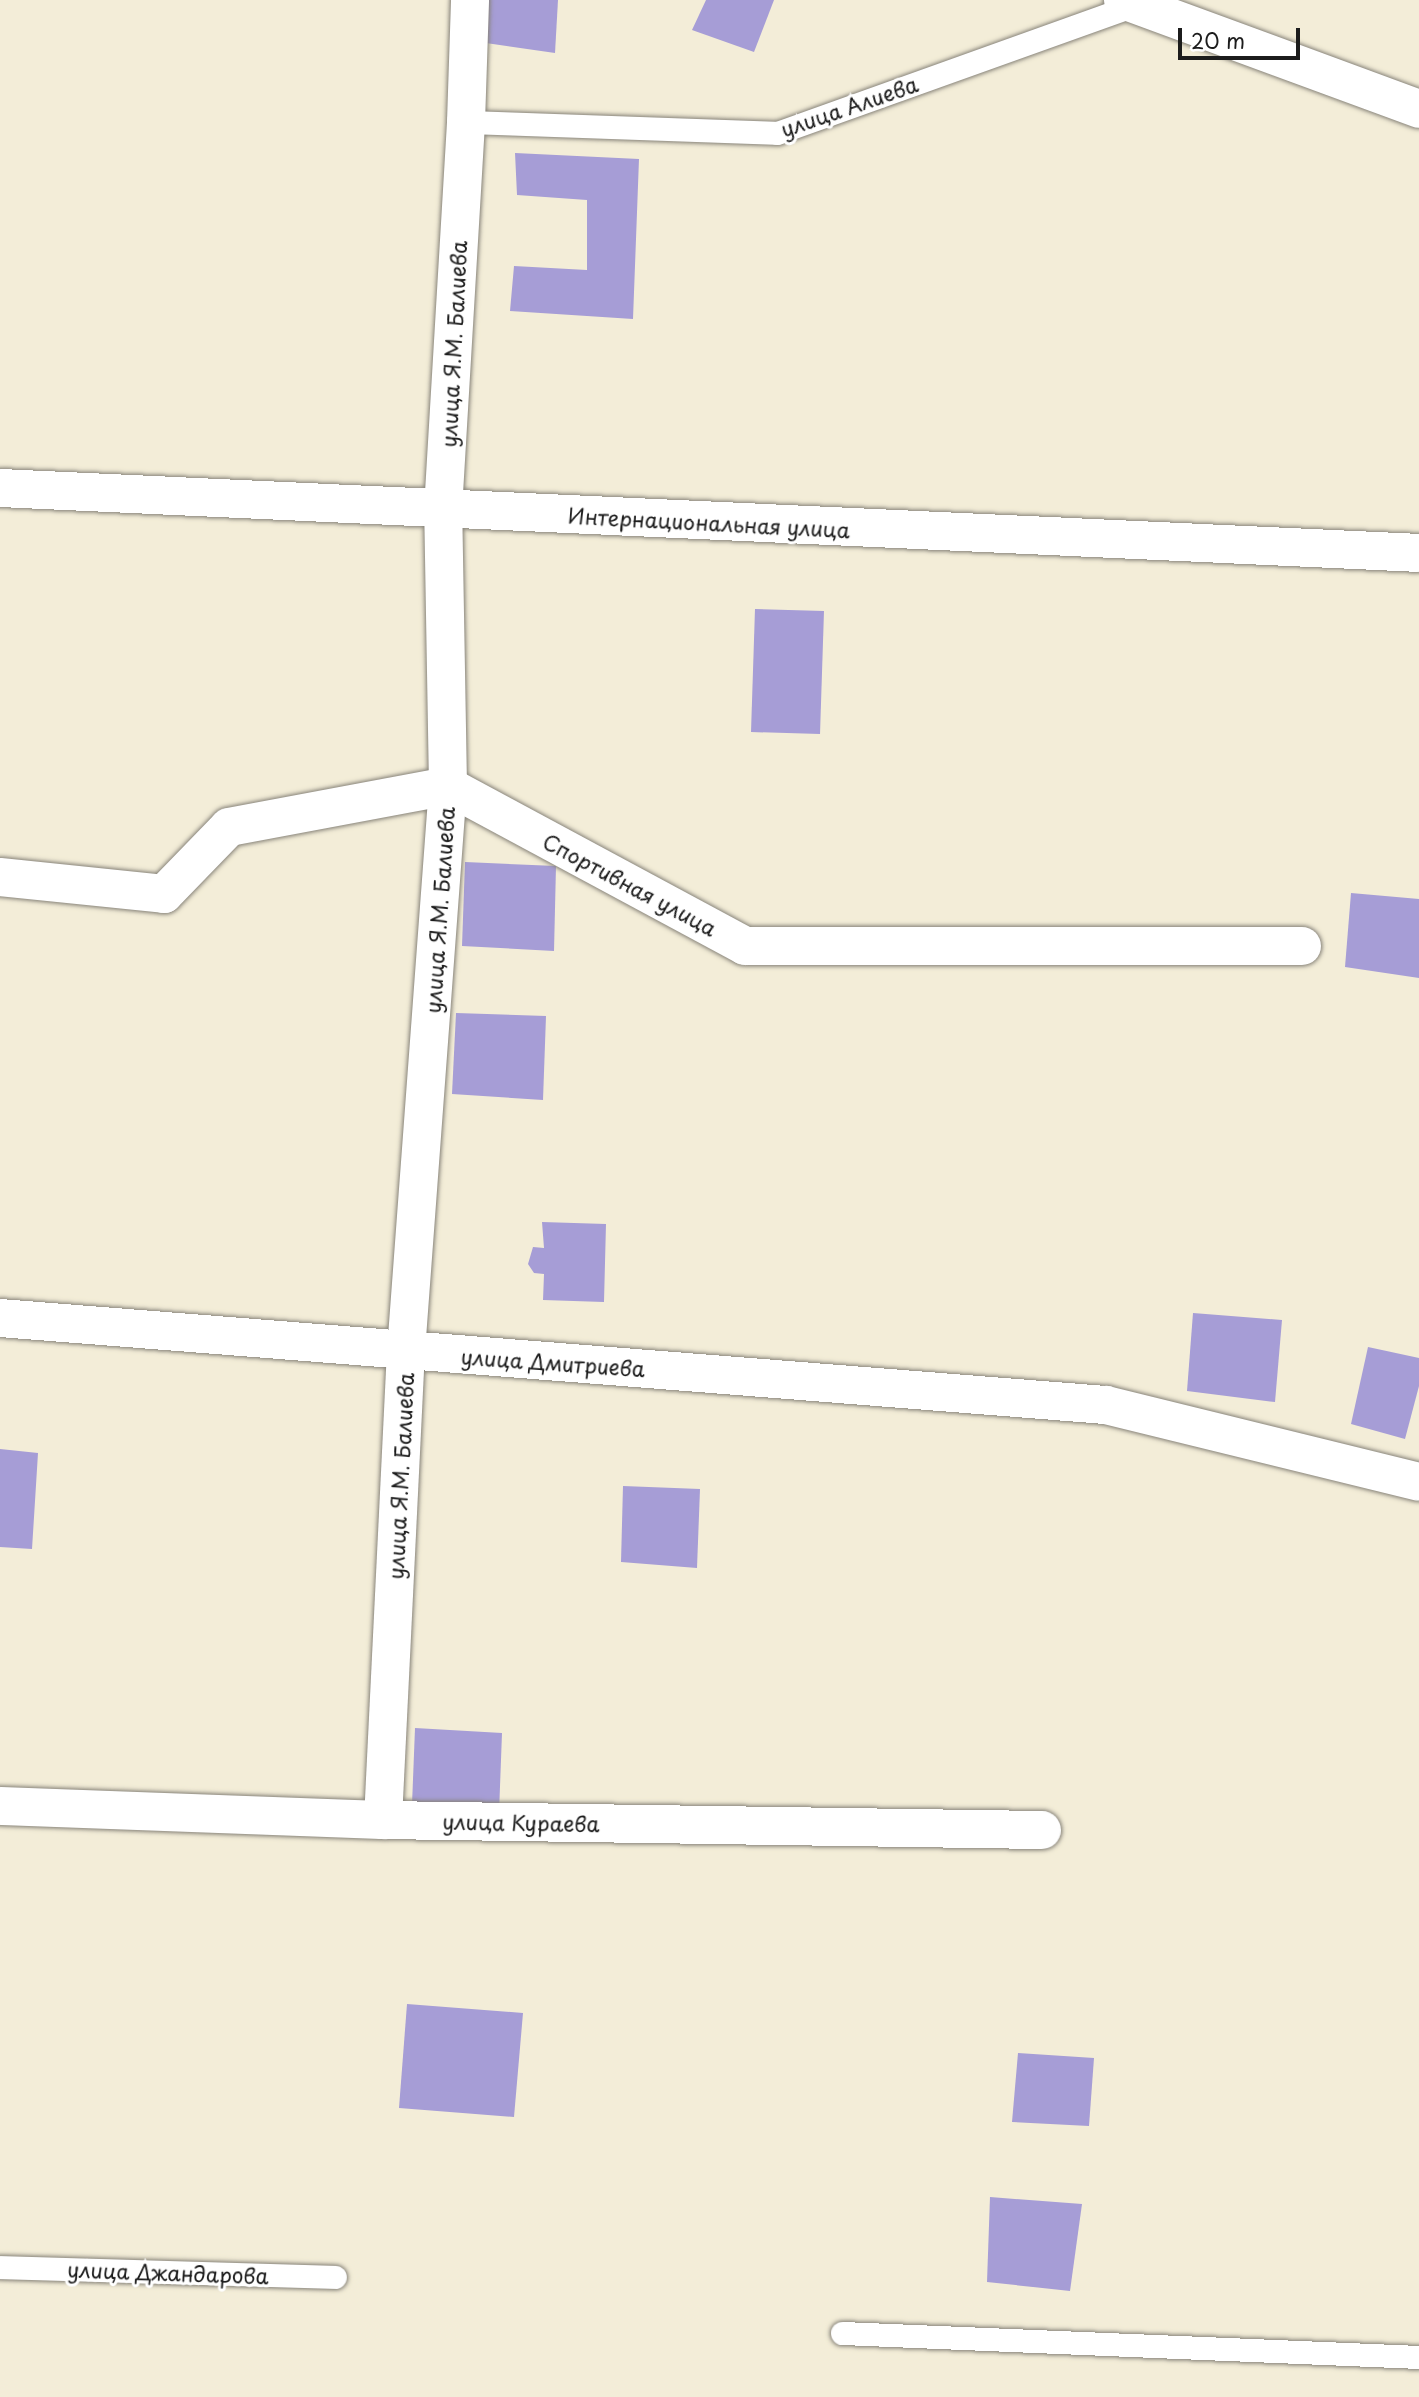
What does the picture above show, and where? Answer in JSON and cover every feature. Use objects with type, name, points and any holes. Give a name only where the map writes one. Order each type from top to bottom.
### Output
[{"type":"street","name":"улица Я.М. Балиева","points":[[383,1820],[406,1351],[448,786],[443,510],[466,121],[470,0]]},
{"type":"street","points":[[1129,2],[1419,109]]},
{"type":"street","name":"Интернациональная улица","points":[[0,488],[1419,554]]},
{"type":"street","points":[[0,877],[164,894],[229,827],[448,786]]},
{"type":"street","name":"Спортивная улица","points":[[448,786],[745,946],[1302,946]]},
{"type":"street","name":"улица Дмитриева","points":[[0,1318],[1106,1405],[1419,1482]]},
{"type":"street","name":"улица Кураева","points":[[0,1806],[383,1820],[1042,1830]]},
{"type":"lane","name":"улица Алиева","points":[[466,121],[777,133],[1129,2]]},
{"type":"lane","name":"улица Джандарова","points":[[0,2267],[335,2277]]},
{"type":"lane","points":[[842,2333],[1419,2357]]},
{"type":"building","points":[[483,0],[558,0],[555,53],[479,42]]},
{"type":"building","points":[[706,0],[774,0],[754,52],[692,30]]},
{"type":"building","points":[[515,153],[639,159],[633,319],[510,311],[514,266],[587,270],[587,200],[517,195]]},
{"type":"building","points":[[755,609],[824,611],[820,734],[751,732]]},
{"type":"building","points":[[465,862],[556,866],[554,951],[462,946]]},
{"type":"building","points":[[1351,893],[1419,899],[1419,978],[1345,967]]},
{"type":"building","points":[[456,1013],[546,1016],[543,1100],[452,1094]]},
{"type":"building","points":[[542,1222],[606,1224],[604,1302],[543,1300],[544,1274],[534,1273],[528,1264],[533,1247],[544,1248]]},
{"type":"building","points":[[1193,1313],[1282,1320],[1275,1402],[1187,1391]]},
{"type":"building","points":[[1368,1347],[1419,1358],[1419,1386],[1405,1439],[1351,1424]]},
{"type":"building","points":[[0,1449],[38,1453],[32,1549],[0,1547]]},
{"type":"building","points":[[623,1486],[700,1489],[697,1568],[621,1562]]},
{"type":"building","points":[[415,1728],[502,1733],[499,1813],[412,1805]]},
{"type":"building","points":[[407,2004],[523,2013],[514,2117],[399,2108]]},
{"type":"building","points":[[1018,2053],[1094,2058],[1089,2126],[1012,2122]]},
{"type":"building","points":[[990,2197],[1082,2204],[1070,2291],[987,2282]]}]
